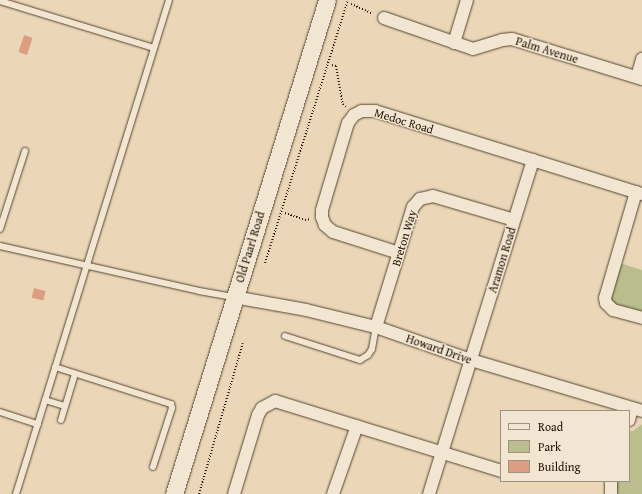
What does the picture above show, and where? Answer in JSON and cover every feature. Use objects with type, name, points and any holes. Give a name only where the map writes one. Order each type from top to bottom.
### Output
[{"type":"main road","name":"Old Paarl Road","points":[[174,494],[327,0]]},
{"type":"street","points":[[454,43],[466,0]]},
{"type":"street","name":"Palm Avenue","points":[[384,18],[475,49],[502,40],[512,39],[639,78]]},
{"type":"street","points":[[639,78],[642,59]]},
{"type":"street","name":"Medoc Road","points":[[354,115],[362,111],[371,110],[639,193]]},
{"type":"street","points":[[354,115],[348,123],[322,210],[322,217],[325,225],[333,232],[399,253]]},
{"type":"street","name":"Aramon Road","points":[[429,494],[533,160]]},
{"type":"street","points":[[639,193],[605,298],[609,307],[613,310],[642,318]]},
{"type":"street","name":"Breton Way","points":[[376,327],[413,207],[416,202],[424,197],[433,196],[514,220]]},
{"type":"street","name":"Howard Drive","points":[[234,297],[306,310],[376,327],[471,360],[625,410]]},
{"type":"street","points":[[234,494],[258,415],[265,405],[280,401],[500,472]]},
{"type":"street","points":[[333,494],[357,426]]},
{"type":"street","points":[[611,482],[611,494]]},
{"type":"lane","points":[[16,494],[169,0]]},
{"type":"lane","points":[[0,1],[154,48]]},
{"type":"lane","points":[[0,229],[25,151]]},
{"type":"lane","points":[[0,246],[87,264],[199,291],[234,297]]},
{"type":"lane","points":[[286,336],[360,360],[368,355],[372,349],[376,327]]},
{"type":"lane","points":[[55,367],[171,404],[172,408],[153,467]]},
{"type":"lane","points":[[61,420],[75,374]]},
{"type":"lane","points":[[45,400],[65,406]]},
{"type":"lane","points":[[0,412],[38,424]]},
{"type":"path","points":[[265,263],[348,0]]},
{"type":"path","points":[[351,4],[384,18]]},
{"type":"path","points":[[332,65],[336,66],[344,104],[354,115]]},
{"type":"path","points":[[285,213],[305,220],[322,217]]},
{"type":"path","points":[[199,494],[244,343]]},
{"type":"green space","points":[[619,263],[642,270],[642,314],[618,307],[610,301]]},
{"type":"green space","points":[[642,424],[642,494],[618,494],[615,490],[614,482],[630,482],[630,431],[633,431]]},
{"type":"building","points":[[24,35],[33,38],[27,55],[18,52]]},
{"type":"building","points":[[34,288],[46,291],[43,301],[32,298]]}]
